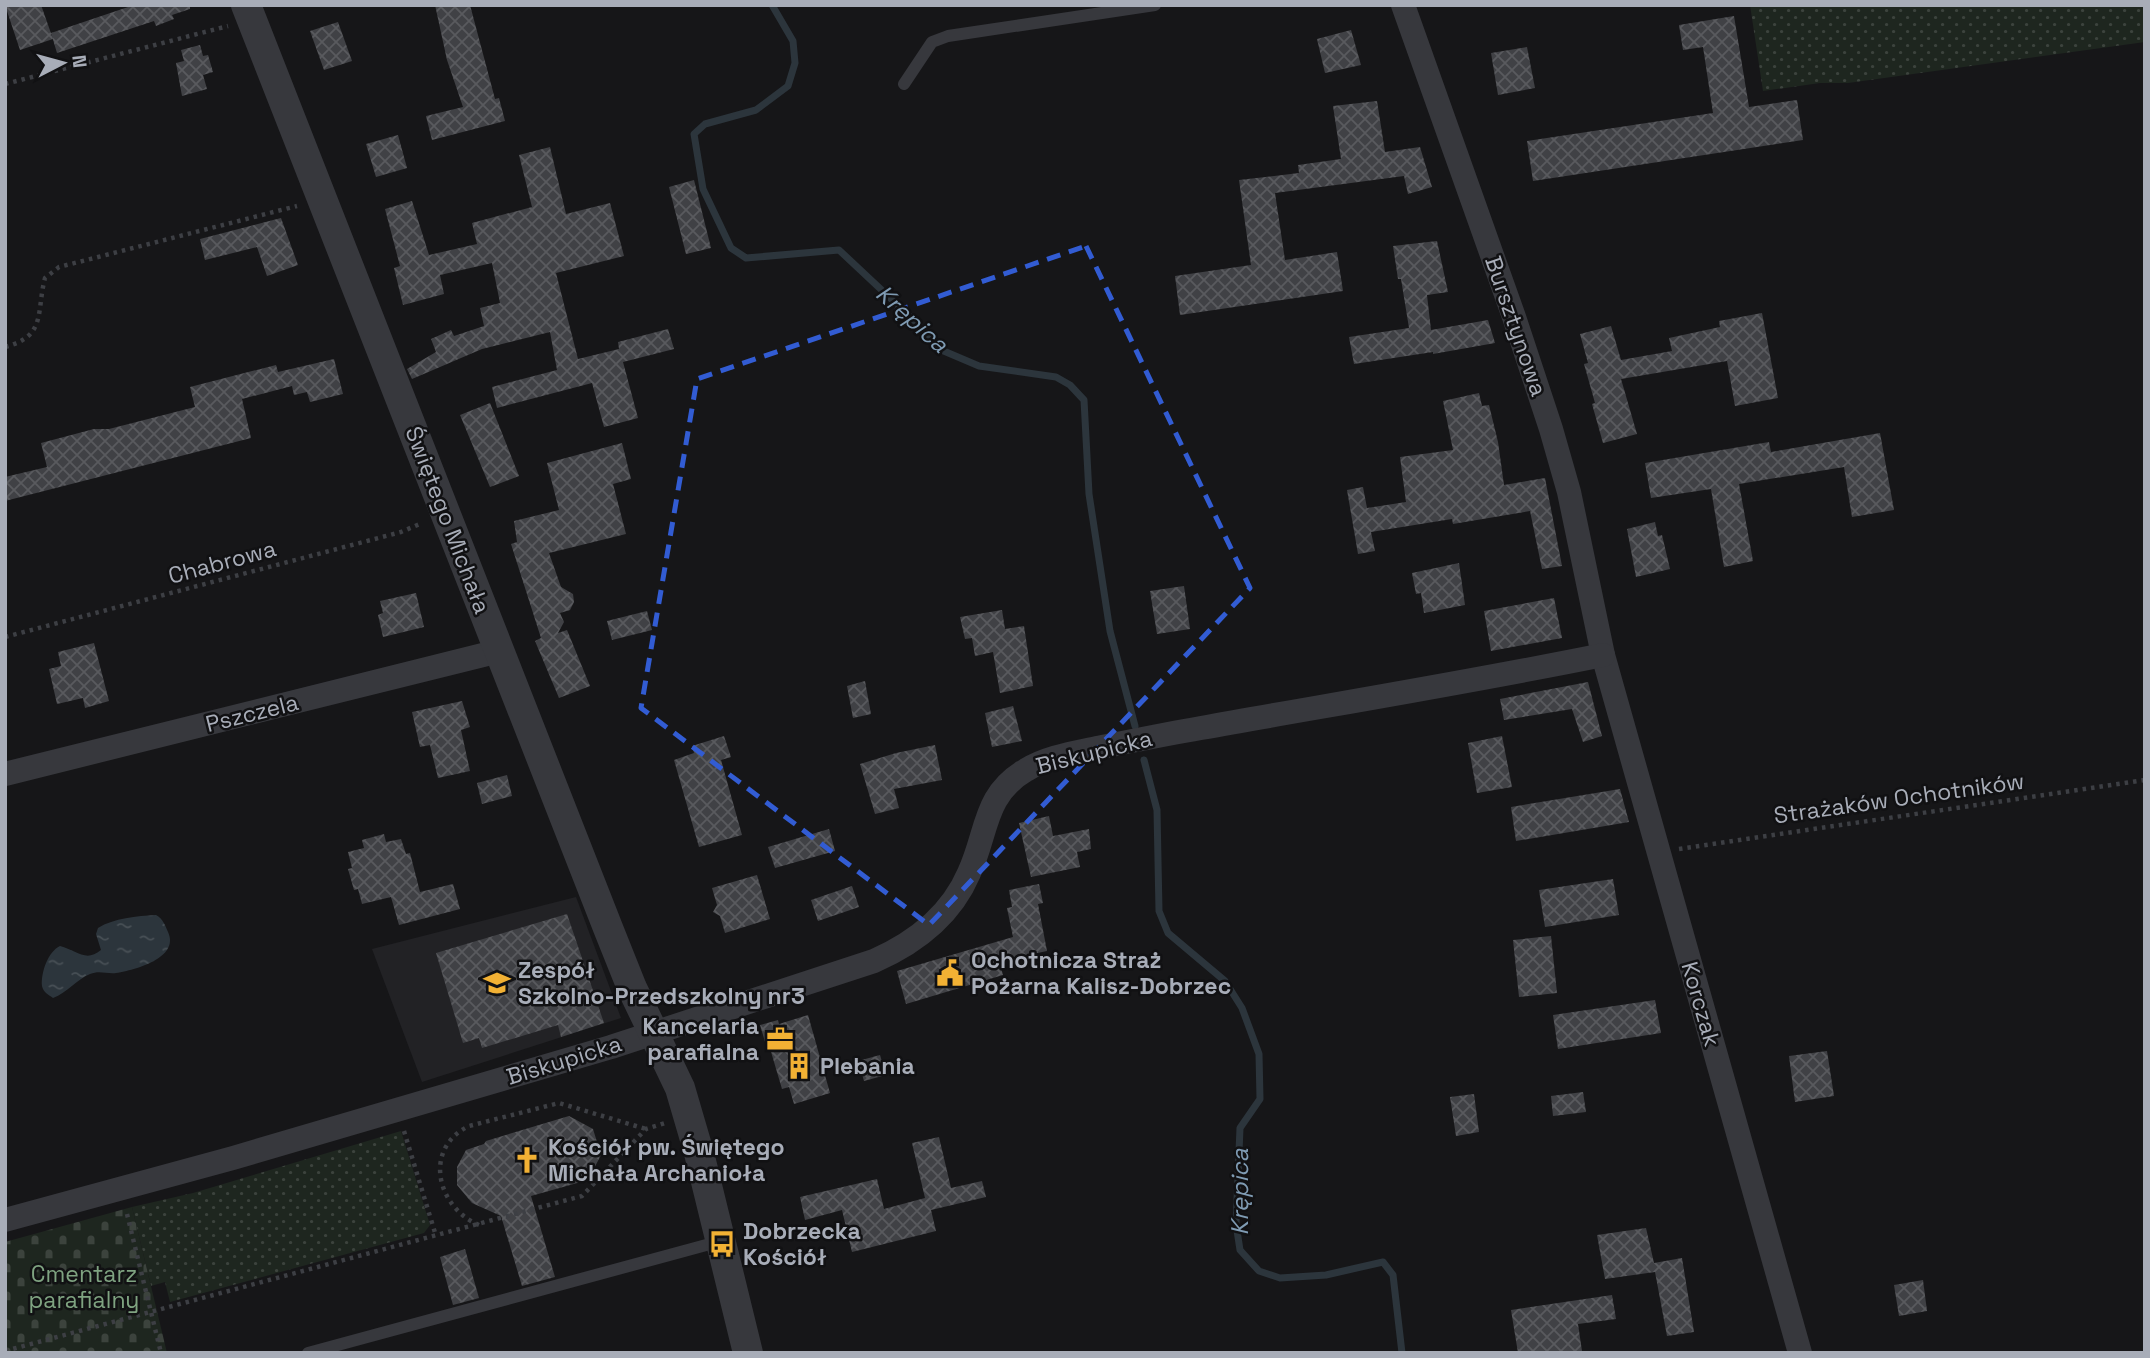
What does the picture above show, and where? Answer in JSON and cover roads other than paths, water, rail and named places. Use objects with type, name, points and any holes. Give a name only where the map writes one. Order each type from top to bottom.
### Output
[{"type":"street","name":"Bursztynowa","points":[[1403,5],[1510,304],[1551,429],[1572,505],[1603,655]]},
{"type":"street","name":"Świętego Michała","points":[[249,13],[622,964],[680,1088],[748,1353]]},
{"type":"street","name":"Pszczela","points":[[5,774],[499,651]]},
{"type":"street","name":"Korczak","points":[[1603,655],[1800,1353]]},
{"type":"street","name":"Biskupicka","points":[[5,1220],[233,1158],[654,1033],[874,961],[899,950],[919,937],[955,899],[978,853],[987,818],[1000,791],[1013,778],[1038,764],[1142,738],[1603,655]]},
{"type":"lane","points":[[904,84],[932,43],[948,36],[1155,5]]},
{"type":"lane","points":[[308,1353],[721,1241]]},
{"type":"water","points":[[156,915],[165,925],[170,941],[162,956],[144,966],[124,971],[90,974],[53,998],[46,993],[42,986],[44,969],[52,953],[60,946],[86,956],[96,954],[101,950],[96,934],[98,928],[118,920]]},
{"type":"waterway","name":"Krępica","points":[[772,5],[793,41],[795,63],[788,86],[756,110],[705,124],[694,134],[703,189],[731,248],[746,258],[839,250],[920,326],[939,349],[979,366],[1056,377],[1070,385],[1084,400],[1089,494],[1110,631],[1135,726]]},
{"type":"waterway","name":"Krępica","points":[[1144,760],[1157,810],[1159,911],[1168,933],[1225,981],[1242,1008],[1259,1054],[1260,1099],[1240,1128],[1236,1224],[1240,1250],[1259,1271],[1280,1278],[1326,1275],[1383,1262],[1393,1275],[1402,1353]]},
{"type":"place","name":"Ochotnicza Straż Pożarna Kalisz-Dobrzec","points":[[950,973]]},
{"type":"place","name":"Zespół Szkolno-Przedszkolny nr3","points":[[497,983]]},
{"type":"place","name":"Kancelaria parafialna","points":[[780,1039]]},
{"type":"place","name":"Plebania","points":[[799,1066]]},
{"type":"place","name":"Kościół pw. Świętego Michała Archanioła","points":[[527,1160]]},
{"type":"place","name":"Dobrzecka Kościół","points":[[722,1244]]},
{"type":"park label","name":"Cmentarz parafialny","points":[[84,1287]]}]
